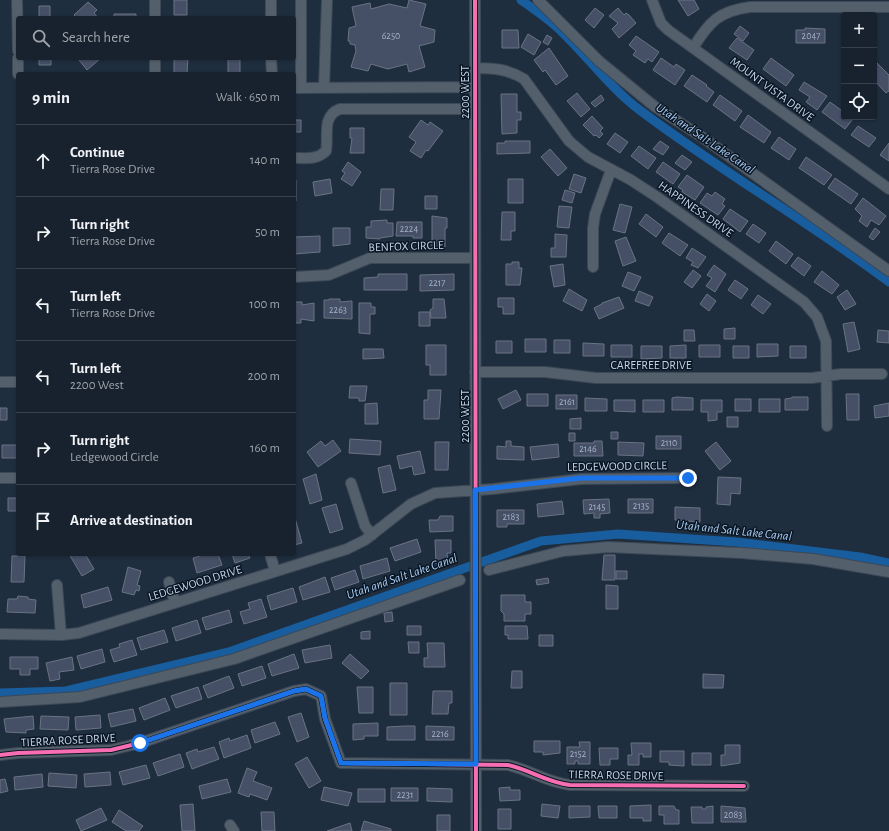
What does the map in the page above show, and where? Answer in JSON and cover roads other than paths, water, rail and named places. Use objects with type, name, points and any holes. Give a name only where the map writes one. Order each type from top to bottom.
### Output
[{"type":"street","points":[[17,0],[17,16]]},
{"type":"street","points":[[155,0],[155,16]]},
{"type":"street","points":[[271,0],[271,16]]},
{"type":"street","points":[[301,0],[298,88],[475,87]]},
{"type":"street","points":[[324,88],[327,0]]},
{"type":"street","name":"2200 WEST","points":[[475,0],[474,258],[476,831]]},
{"type":"street","points":[[538,0],[599,61],[654,106],[702,137],[889,271]]},
{"type":"street","name":"MOUNT VISTA DRIVE","points":[[652,0],[661,23],[693,48],[889,189]]},
{"type":"street","points":[[693,48],[710,24],[724,13],[733,9],[750,7],[889,7]]},
{"type":"street","points":[[18,60],[18,72]]},
{"type":"street","points":[[155,60],[155,72]]},
{"type":"street","points":[[271,60],[272,72]]},
{"type":"street","name":"HAPPINESS DRIVE","points":[[475,68],[504,70],[515,73],[524,79],[569,141],[588,157],[631,180],[658,197],[804,302],[817,317],[824,332],[826,341],[828,376],[827,426]]},
{"type":"street","points":[[296,158],[313,158],[321,156],[326,151],[329,117],[333,112],[340,109],[475,109]]},
{"type":"street","points":[[593,267],[593,228],[596,214],[611,170]]},
{"type":"street","name":"BENFOX CIRCLE","points":[[296,277],[329,275],[370,258],[474,258]]},
{"type":"street","name":"CAREFREE DRIVE","points":[[475,372],[540,372],[601,378],[812,378],[841,374],[882,374]]},
{"type":"street","points":[[0,382],[16,382]]},
{"type":"street","points":[[0,478],[16,478]]},
{"type":"street","name":"LEDGEWOOD CIRCLE","points":[[475,490],[581,478],[688,478]]},
{"type":"street","points":[[351,483],[365,526],[372,535]]},
{"type":"street","name":"LEDGEWOOD DRIVE","points":[[0,634],[61,635],[79,633],[347,549],[358,545],[411,504],[423,497],[435,493],[475,490]]},
{"type":"street","points":[[489,570],[563,551],[608,546],[742,553],[813,559],[889,572]]},
{"type":"street","points":[[271,556],[275,571]]},
{"type":"street","points":[[0,702],[80,697],[177,672],[206,667],[234,659],[460,580]]},
{"type":"street","points":[[169,582],[175,603]]},
{"type":"street","points":[[57,585],[61,635]]},
{"type":"street","name":"TIERRA ROSE DRIVE","points":[[0,755],[18,752],[111,750],[140,743],[294,691],[306,689],[321,696],[325,718],[341,763],[508,765],[520,767],[546,780],[570,785],[744,786]]},
{"type":"waterway","name":"Utah and Salt Lake Canal","points":[[521,0],[557,28],[620,93],[641,111],[889,282]]},
{"type":"waterway","name":"Utah and Salt Lake Canal","points":[[0,693],[66,691],[229,652],[541,541],[618,534],[736,542],[860,557],[889,563]]}]
